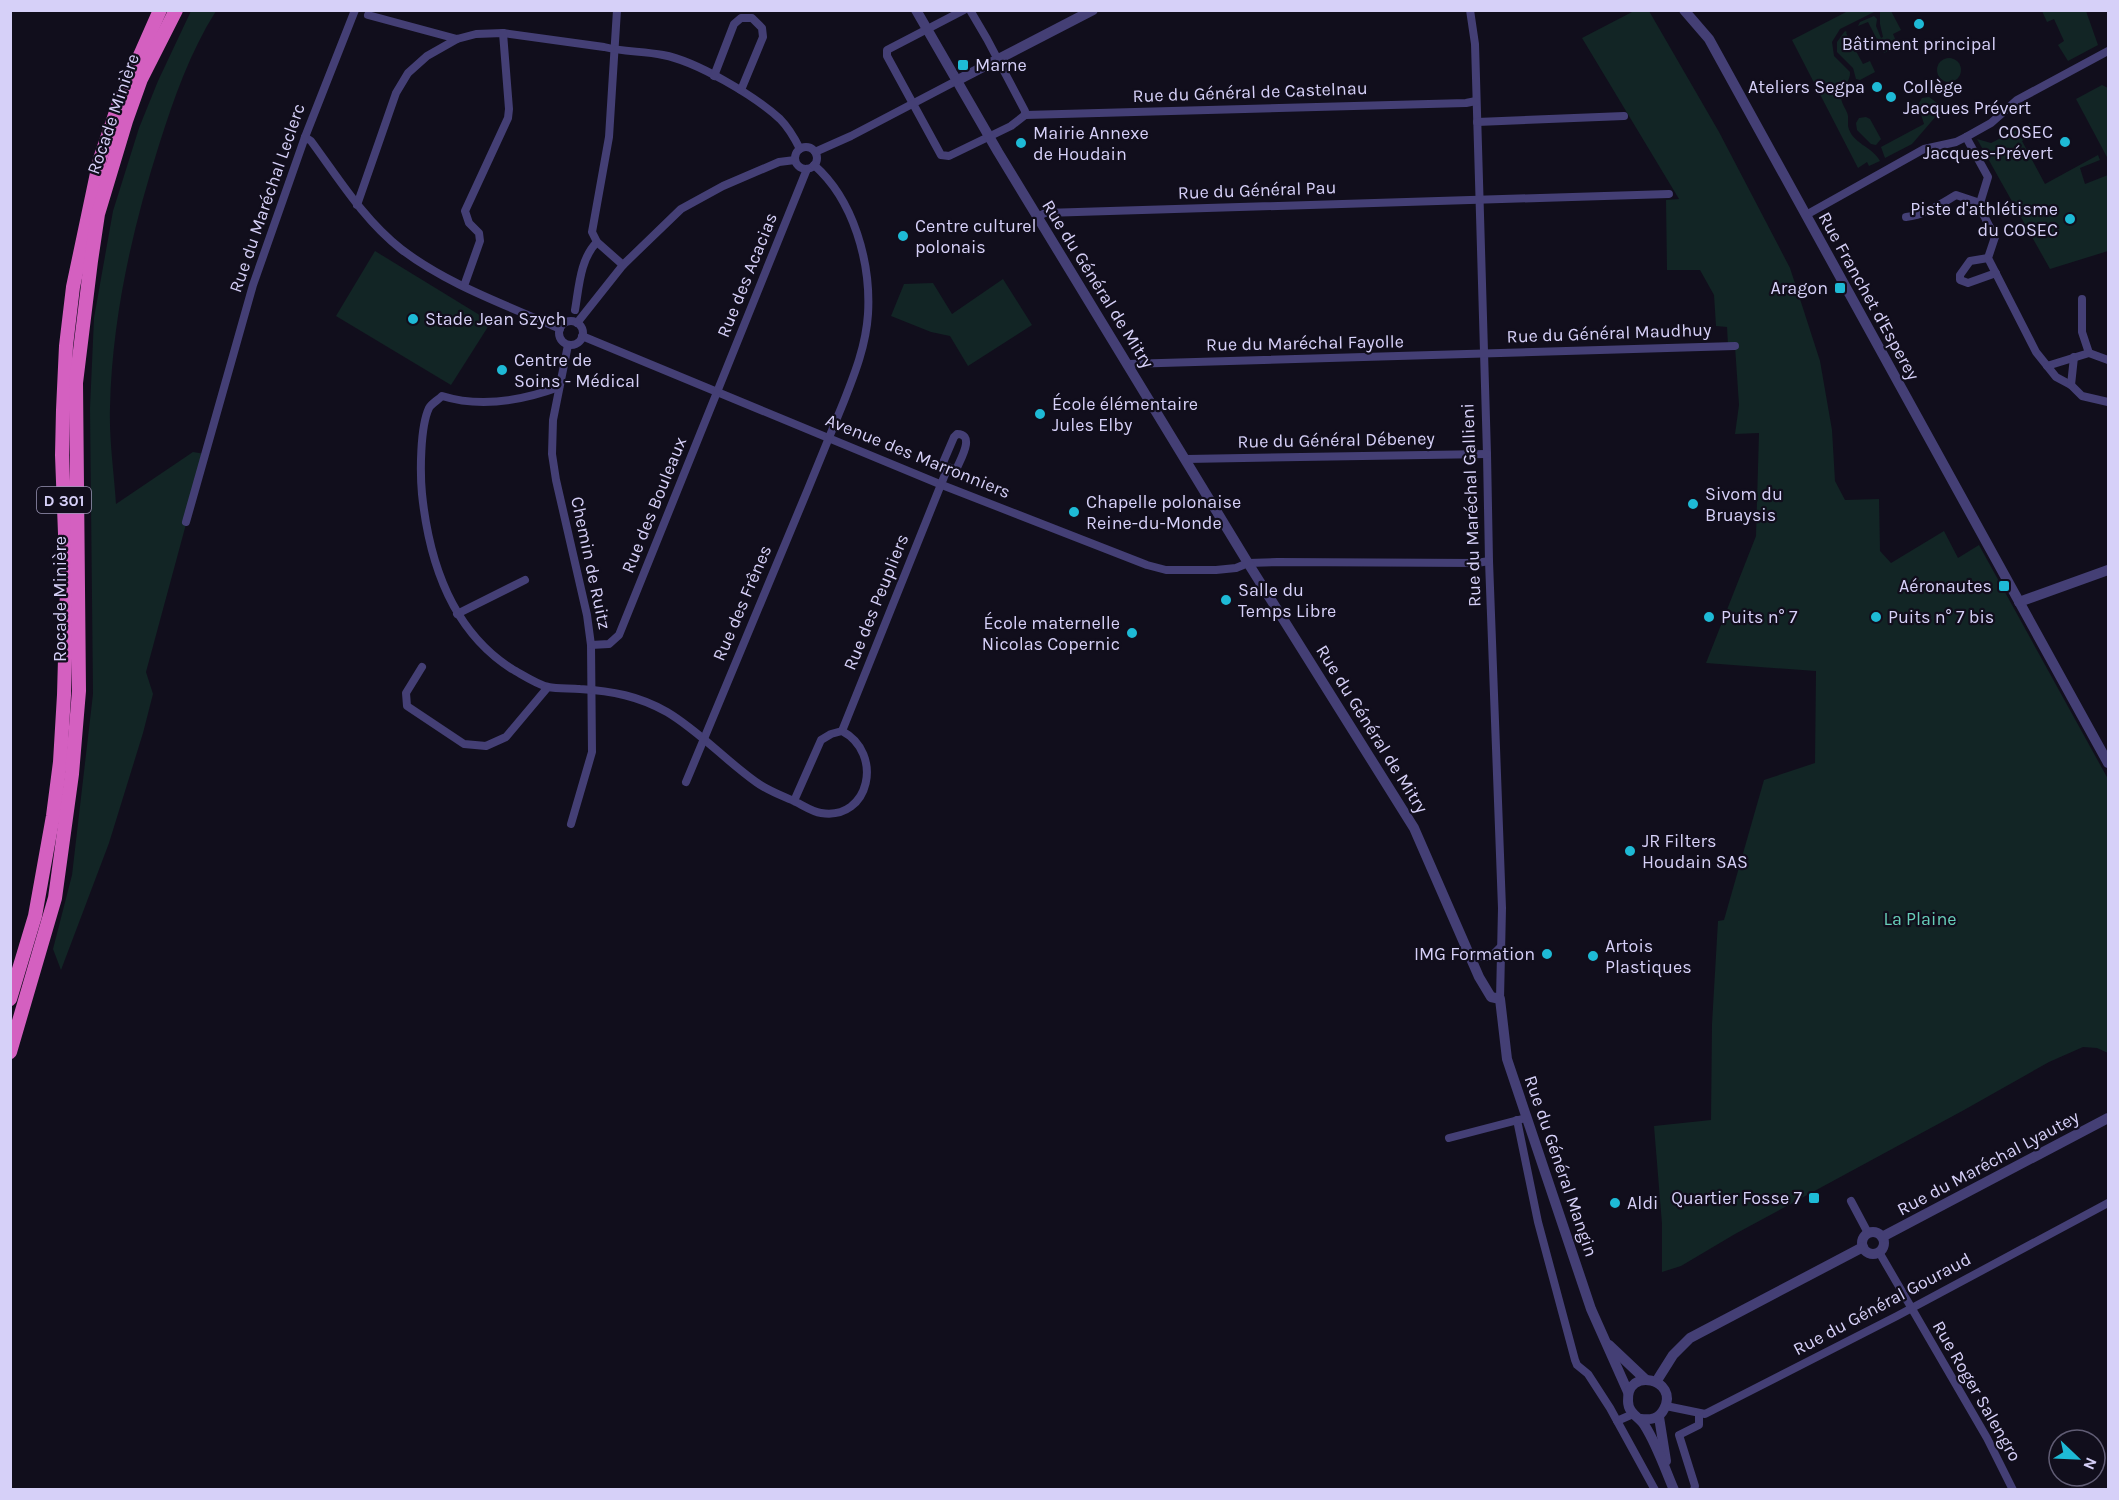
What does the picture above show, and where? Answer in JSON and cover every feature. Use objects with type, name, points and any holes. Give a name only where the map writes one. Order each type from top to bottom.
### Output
[{"type":"highway","name":"Rocade Minière","points":[[10,999],[35,916],[60,762],[67,586],[62,455],[63,410],[66,345],[73,287],[100,159],[119,103],[160,10]]},
{"type":"highway","name":"Rocade Minière","points":[[10,1052],[55,898],[72,774],[79,691],[76,383],[92,250],[98,214],[126,121],[141,79],[176,10]]},
{"type":"street","name":"Rue du Maréchal Leclerc","points":[[186,522],[253,285],[305,138],[355,10]]},
{"type":"street","points":[[616,10],[609,137],[592,232],[597,242],[623,265]]},
{"type":"street","name":"Rue du Général de Mitry","points":[[916,10],[1037,217],[1248,563],[1414,828],[1486,989],[1491,997],[1500,999]]},
{"type":"street","points":[[964,10],[887,50],[887,57],[941,155],[949,156],[989,137],[1022,119],[1025,115],[999,60],[970,10]]},
{"type":"street","points":[[815,152],[851,136],[1093,10]]},
{"type":"street","name":"Rue du Maréchal Gallieni","points":[[1470,10],[1474,44],[1477,122],[1489,561],[1502,908],[1500,999]]},
{"type":"street","name":"Rue Franchet d'Esperey","points":[[1684,10],[1709,39],[2019,602],[2104,746],[2109,763]]},
{"type":"street","points":[[368,15],[457,39]]},
{"type":"street","points":[[714,76],[734,24],[741,18],[752,18],[762,28],[762,37],[741,90]]},
{"type":"street","points":[[357,205],[396,93],[408,73],[427,56],[457,39],[476,34],[503,33],[663,55],[680,60],[741,90],[781,120],[800,149]]},
{"type":"street","points":[[464,286],[480,241],[479,233],[469,223],[465,211],[508,118],[503,33]]},
{"type":"street","points":[[1806,215],[1924,149],[1956,142],[1966,137],[1991,123],[2017,100],[2109,51]]},
{"type":"street","name":"Rue du Général de Castelnau","points":[[1025,115],[1476,101]]},
{"type":"street","points":[[1477,122],[1624,116]]},
{"type":"street","points":[[1966,137],[1988,177],[1980,203],[1982,212],[1995,237],[1988,258],[2036,352],[2056,377],[2071,385],[2082,396],[2109,402]]},
{"type":"street","points":[[305,138],[311,141],[357,205],[401,249],[433,270],[464,286],[560,329]]},
{"type":"street","points":[[808,148],[815,152],[817,159],[811,167],[799,167],[795,160],[796,153],[800,149],[808,148]]},
{"type":"street","points":[[577,323],[623,265],[681,209],[723,186],[779,162],[795,160]]},
{"type":"street","name":"Rue des Acacias","points":[[717,393],[811,167]]},
{"type":"street","name":"Rue des Frênes","points":[[686,782],[829,438],[859,362],[866,334],[867,281],[861,249],[848,211],[838,192],[811,167]]},
{"type":"street","name":"Rue du Général Pau","points":[[1037,217],[1045,213],[1670,194]]},
{"type":"street","points":[[1906,217],[1929,212],[1956,195],[1980,203]]},
{"type":"street","points":[[575,310],[587,254],[597,242]]},
{"type":"street","points":[[1988,258],[1970,261],[1960,275],[1960,280],[1968,283],[1996,273]]},
{"type":"street","points":[[2082,299],[2082,332],[2089,353]]},
{"type":"street","points":[[567,322],[577,323],[582,329],[582,336],[578,343],[568,345],[560,339],[560,329],[567,322]]},
{"type":"street","name":"Avenue des Marronniers","points":[[582,336],[942,485],[1146,566],[1166,570],[1216,570],[1236,568],[1248,563],[1489,561]]},
{"type":"street","name":"Chemin de Ruitz","points":[[568,345],[553,420],[552,454],[556,480],[579,574],[591,645],[592,690],[592,752],[571,824]]},
{"type":"street","name":"Rue du Général Maudhuy","points":[[1484,354],[1735,346]]},
{"type":"street","points":[[2047,366],[2089,353],[2109,360]]},
{"type":"street","name":"Rue du Maréchal Fayolle","points":[[1127,364],[1484,354]]},
{"type":"street","points":[[2071,385],[2074,357]]},
{"type":"street","points":[[559,387],[511,400],[481,403],[442,396],[429,407],[420,477],[424,516],[444,586],[457,614],[475,638],[497,659],[524,676],[548,687],[625,694],[646,700],[669,713],[704,739],[756,783],[818,813],[831,814],[844,811],[858,801],[868,778],[866,759],[859,745],[850,735],[842,731],[821,740],[794,801]]},
{"type":"street","name":"Rue des Bouleaux","points":[[591,645],[609,644],[620,635],[717,393]]},
{"type":"street","name":"Rue du Général Débeney","points":[[1186,459],[1487,454]]},
{"type":"street","name":"Rue des Peupliers","points":[[842,731],[948,467]]},
{"type":"street","points":[[2019,602],[2109,570]]},
{"type":"street","points":[[457,614],[525,580]]},
{"type":"street","points":[[422,667],[406,693],[407,706],[464,744],[486,746],[506,737],[548,687]]},
{"type":"street","points":[[1471,956],[1493,956],[1501,948]]},
{"type":"street","name":"Rue du Général Mangin","points":[[1500,999],[1507,1059],[1522,1119],[1539,1222],[1575,1360],[1588,1374],[1617,1421],[1655,1490]]},
{"type":"street","name":"Rue du Maréchal Lyautey","points":[[1882,1237],[2109,1118]]},
{"type":"street","points":[[1449,1138],[1522,1119]]},
{"type":"street","name":"Rue du Général Mangin","points":[[1522,1119],[1591,1309],[1628,1392]]},
{"type":"street","points":[[1851,1201],[1868,1233]]},
{"type":"street","name":"Rue du Général Gouraud","points":[[1699,1414],[1705,1414],[2109,1203]]},
{"type":"street","points":[[1876,1232],[1882,1237],[1883,1245],[1879,1252],[1869,1253],[1863,1247],[1862,1239],[1868,1233],[1876,1232]]},
{"type":"street","points":[[1651,1381],[1690,1338],[1863,1247]]},
{"type":"street","points":[[1879,1252],[1910,1308]]},
{"type":"street","name":"Rue Roger Salengro","points":[[1910,1308],[1987,1438],[2013,1490]]},
{"type":"street","name":"Rue du Général Mangin","points":[[1605,1340],[1651,1381]]},
{"type":"street","points":[[1651,1381],[1662,1386],[1666,1392],[1666,1406],[1659,1417],[1672,1486],[1647,1429],[1628,1406],[1628,1392],[1637,1382],[1651,1381]]},
{"type":"street","points":[[1666,1406],[1699,1414],[1699,1425],[1679,1435],[1695,1486],[1694,1490]]},
{"type":"street","points":[[1617,1421],[1637,1417],[1647,1420],[1659,1417]]},
{"type":"green space","points":[[191,11],[216,11],[190,59],[165,127],[140,209],[119,308],[110,408],[116,504],[193,452],[205,454],[146,672],[153,694],[143,733],[109,843],[61,970],[53,949],[72,875],[93,694],[90,408],[94,318],[113,211],[139,128]]},
{"type":"green space","name":"La Plaine","points":[[1634,11],[1649,11],[1719,132],[1790,268],[1820,361],[1832,430],[1835,481],[1845,500],[1879,499],[1880,551],[1891,563],[1944,531],[1958,558],[1979,545],[2108,779],[2108,1053],[2097,1048],[2083,1047],[2049,1062],[1735,1234],[1681,1266],[1662,1272],[1662,1224],[1654,1126],[1711,1120],[1712,1024],[1718,921],[1724,920],[1764,780],[1815,763],[1816,671],[1706,663],[1756,536],[1759,433],[1735,434],[1739,405],[1735,346],[1728,345],[1727,327],[1716,326],[1714,295],[1700,270],[1667,270],[1666,200],[1679,199],[1582,38]]},
{"type":"green space","points":[[1848,11],[1876,11],[1840,29],[1832,42],[1834,56],[1850,72],[1841,98],[1850,132],[1880,161],[1869,166],[1867,162],[1858,168],[1792,40]]},
{"type":"green space","points":[[1880,11],[1891,11],[1901,30],[1893,34],[1898,46],[1884,53],[1868,22],[1858,26],[1860,22],[1874,16],[1877,19],[1876,26],[1881,38],[1883,37]]},
{"type":"green space","points":[[2042,11],[2086,11],[2098,45],[2068,61],[2058,45],[2064,41],[2054,19],[2047,22]]},
{"type":"green space","points":[[1845,31],[1863,64],[1870,61],[1875,72],[1860,80],[1856,79],[1853,68],[1837,52],[1837,42]]},
{"type":"green space","points":[[1944,58],[1954,58],[1961,65],[1961,75],[1954,82],[1944,82],[1937,75],[1937,65]]},
{"type":"green space","points":[[2102,85],[2108,88],[2108,159],[2076,99]]},
{"type":"green space","points":[[1929,97],[1937,103],[1939,109],[1936,111],[1937,115],[1912,144],[1885,158],[1881,147],[1924,124],[1918,105],[1922,98]]},
{"type":"green space","points":[[1859,118],[1870,119],[1881,139],[1876,145],[1871,144],[1857,130],[1856,123]]},
{"type":"green space","name":"Collège Jacques Prévert","points":[[2030,123],[2035,133],[2022,141],[2045,184],[2098,155],[2100,160],[2080,168],[2085,184],[2108,175],[2108,251],[2050,269],[1977,139],[1991,143]]},
{"type":"green space","name":"Stade Jean Szych","points":[[375,251],[491,322],[451,385],[336,316]]},
{"type":"green space","points":[[1003,279],[1032,325],[968,366],[950,336],[931,332],[891,316],[904,284],[933,283],[952,314]]},
{"type":"place","name":"Bâtiment principal","points":[[1919,24]]},
{"type":"place","name":"Marne","points":[[963,65]]},
{"type":"place","name":"Ateliers Segpa","points":[[1877,87]]},
{"type":"place","name":"Collège Jacques Prévert","points":[[1891,97]]},
{"type":"place","name":"COSEC Jacques-Prévert","points":[[2065,142]]},
{"type":"place","name":"Mairie Annexe de Houdain","points":[[1021,143]]},
{"type":"place","name":"Piste d'athlétisme du COSEC","points":[[2070,219]]},
{"type":"place","name":"Centre culturel polonais","points":[[903,236]]},
{"type":"place","name":"Aragon","points":[[1840,288]]},
{"type":"place","name":"Stade Jean Szych","points":[[413,319]]},
{"type":"place","name":"Centre de Soins - Médical","points":[[502,370]]},
{"type":"place","name":"École élémentaire Jules Elby","points":[[1040,414]]},
{"type":"place","name":"Sivom du Bruaysis","points":[[1693,504]]},
{"type":"place","name":"Chapelle polonaise Reine-du-Monde","points":[[1074,512]]},
{"type":"place","name":"Aéronautes","points":[[2004,586]]},
{"type":"place","name":"Salle du Temps Libre","points":[[1226,600]]},
{"type":"place","name":"Puits n° 7","points":[[1709,617]]},
{"type":"place","name":"Puits n° 7 bis","points":[[1876,617]]},
{"type":"place","name":"École maternelle Nicolas Copernic","points":[[1132,633]]},
{"type":"place","name":"JR Filters Houdain SAS","points":[[1630,851]]},
{"type":"place","name":"IMG Formation","points":[[1547,954]]},
{"type":"place","name":"Artois Plastiques","points":[[1593,956]]},
{"type":"place","name":"Quartier Fosse 7","points":[[1814,1198]]},
{"type":"place","name":"Aldi","points":[[1615,1203]]}]
